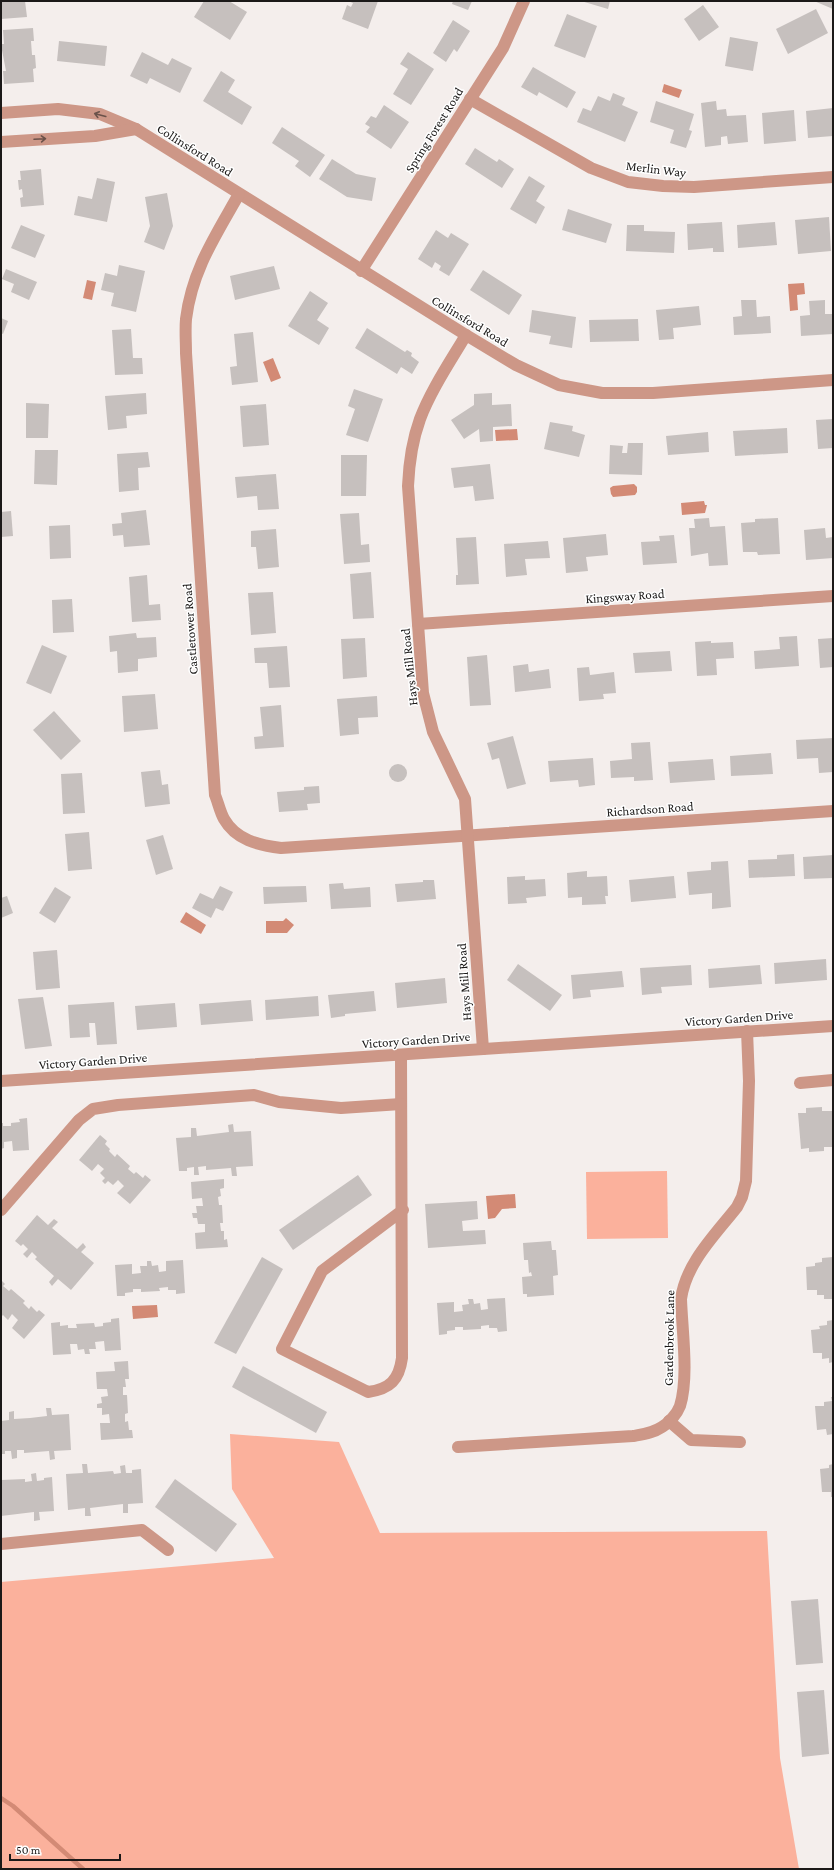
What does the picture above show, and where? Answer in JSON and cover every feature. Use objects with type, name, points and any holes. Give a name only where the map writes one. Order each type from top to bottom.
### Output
[{"type":"street","name":"Spring Forest Road","points":[[361,271],[503,48],[524,1]]},
{"type":"street","name":"Merlin Way","points":[[470,99],[591,168],[628,182],[663,186],[694,187],[833,177]]},
{"type":"street","name":"Collinsford Road","points":[[1,113],[65,110],[100,114],[136,129],[361,271],[466,335],[516,365],[559,385],[602,393],[653,393],[833,380]]},
{"type":"street","name":"Collinsford Road","points":[[1,142],[95,136],[136,129]]},
{"type":"street","name":"Castletower Road","points":[[239,194],[204,255],[193,286],[186,320],[186,353],[216,794],[224,819],[238,835],[258,845],[281,848],[468,836]]},
{"type":"street","name":"Hays Mill Road","points":[[466,335],[429,398],[420,419],[410,460],[408,486],[423,693],[433,732],[465,799],[483,1049]]},
{"type":"street","name":"Kingsway Road","points":[[418,624],[833,596]]},
{"type":"street","name":"Richardson Road","points":[[468,836],[833,811]]},
{"type":"street","name":"Victory Garden Drive","points":[[1,1081],[833,1026]]},
{"type":"street","name":"Gardenbrook Lane","points":[[458,1447],[633,1436],[652,1433],[663,1427],[679,1408],[682,1396],[684,1374],[681,1299],[682,1288],[688,1272],[737,1207],[742,1197],[746,1181],[749,1081],[747,1031]]},
{"type":"street","points":[[401,1055],[403,1210],[402,1358],[400,1372],[390,1384],[379,1390],[368,1392],[282,1349],[322,1270],[403,1210]]},
{"type":"street","points":[[800,1083],[833,1080]]},
{"type":"street","points":[[1,1210],[78,1120],[93,1109],[118,1104],[254,1095],[279,1102],[341,1108],[401,1104]]},
{"type":"street","points":[[669,1421],[691,1440],[740,1442]]},
{"type":"street","points":[[1,1544],[142,1530],[168,1550]]},
{"type":"shaded area","points":[[664,84],[682,90],[679,98],[662,92]]},
{"type":"shaded area","points":[[87,280],[96,282],[92,300],[83,298]]},
{"type":"shaded area","points":[[804,283],[805,294],[797,295],[798,310],[790,311],[788,284]]},
{"type":"shaded area","points":[[273,358],[281,378],[271,382],[263,362]]},
{"type":"shaded area","points":[[517,429],[518,440],[496,441],[495,430]]},
{"type":"shaded area","points":[[634,484],[637,487],[637,492],[635,495],[613,497],[611,494],[610,488],[613,486]]},
{"type":"shaded area","points":[[704,501],[705,505],[707,505],[705,513],[682,515],[681,503]]},
{"type":"shaded area","points":[[186,912],[206,925],[201,934],[180,922]]},
{"type":"shaded area","points":[[286,918],[294,925],[287,933],[266,933],[266,921],[283,921]]},
{"type":"shaded area","points":[[667,1171],[668,1238],[587,1239],[586,1172]]},
{"type":"shaded area","points":[[515,1194],[516,1208],[502,1209],[495,1218],[488,1219],[486,1196]]},
{"type":"shaded area","points":[[157,1305],[158,1317],[133,1319],[132,1306]]},
{"type":"shaded area","points":[[230,1434],[339,1442],[380,1533],[767,1531],[780,1758],[799,1869],[1,1869],[1,1582],[274,1558],[232,1489]]},
{"type":"building","points":[[1,1],[25,1],[27,17],[1,19]]},
{"type":"building","points":[[204,1],[229,1],[247,12],[230,40],[194,17]]},
{"type":"building","points":[[348,1],[378,1],[368,29],[342,19],[347,5],[351,7],[353,3]]},
{"type":"building","points":[[453,1],[472,1],[468,10],[452,4]]},
{"type":"building","points":[[581,1],[610,1],[608,9]]},
{"type":"building","points":[[814,1],[833,1],[833,9]]},
{"type":"building","points":[[703,5],[719,27],[699,41],[684,19]]},
{"type":"building","points":[[816,9],[828,33],[788,54],[776,29]]},
{"type":"building","points":[[567,14],[597,26],[585,58],[554,46]]},
{"type":"building","points":[[453,20],[470,31],[457,52],[454,49],[446,62],[433,53]]},
{"type":"building","points":[[33,28],[34,41],[31,41],[32,55],[35,55],[36,68],[33,69],[34,82],[4,84],[3,71],[6,71],[1,45],[4,44],[3,30]]},
{"type":"building","points":[[730,37],[758,42],[753,71],[725,66]]},
{"type":"building","points":[[59,41],[107,46],[105,66],[57,61]]},
{"type":"building","points":[[142,52],[168,65],[172,58],[192,68],[180,93],[150,78],[147,84],[130,76]]},
{"type":"building","points":[[408,52],[434,69],[411,105],[393,94],[408,69],[400,64]]},
{"type":"building","points":[[533,67],[576,92],[567,108],[539,92],[537,96],[521,87]]},
{"type":"building","points":[[221,71],[235,80],[228,92],[252,107],[242,125],[203,101]]},
{"type":"building","points":[[613,93],[625,98],[622,105],[638,112],[625,142],[577,122],[583,108],[591,111],[598,96],[610,101]]},
{"type":"building","points":[[656,101],[694,114],[689,130],[692,131],[686,148],[670,143],[674,130],[650,122]]},
{"type":"building","points":[[716,101],[717,110],[726,109],[727,116],[746,115],[748,142],[728,144],[727,136],[721,137],[721,145],[705,147],[701,103]]},
{"type":"building","points":[[384,105],[409,122],[391,149],[366,132],[370,127],[365,124],[371,116],[376,118]]},
{"type":"building","points":[[833,108],[833,136],[808,138],[806,111]]},
{"type":"building","points":[[794,110],[796,141],[764,144],[762,113]]},
{"type":"building","points":[[282,127],[325,155],[310,177],[295,166],[299,161],[272,143]]},
{"type":"building","points":[[475,148],[497,162],[499,159],[514,169],[502,188],[465,164]]},
{"type":"building","points":[[332,159],[356,174],[376,178],[372,201],[347,197],[319,179]]},
{"type":"building","points":[[41,169],[44,205],[21,207],[20,198],[23,197],[22,189],[19,190],[18,180],[21,180],[20,171]]},
{"type":"building","points":[[529,176],[545,186],[536,201],[545,207],[536,224],[510,209]]},
{"type":"building","points":[[97,178],[115,182],[107,222],[74,215],[78,196],[92,199]]},
{"type":"building","points":[[167,193],[173,226],[164,250],[144,242],[150,226],[145,197]]},
{"type":"building","points":[[568,209],[612,224],[606,243],[562,230]]},
{"type":"building","points":[[829,217],[831,251],[798,254],[795,220]]},
{"type":"building","points":[[722,222],[724,252],[713,252],[713,248],[688,250],[687,224]]},
{"type":"building","points":[[775,222],[777,245],[738,248],[737,225]]},
{"type":"building","points":[[21,225],[45,235],[35,258],[11,248]]},
{"type":"building","points":[[627,225],[644,225],[644,231],[675,232],[674,253],[626,251]]},
{"type":"building","points":[[436,230],[448,238],[451,233],[469,244],[449,276],[439,270],[441,266],[435,262],[432,268],[418,259]]},
{"type":"building","points":[[119,265],[145,271],[136,312],[111,306],[114,293],[101,290],[105,273],[117,276]]},
{"type":"building","points":[[274,266],[280,289],[235,300],[230,276]]},
{"type":"building","points":[[6,269],[37,282],[29,300],[11,292],[14,284],[2,279]]},
{"type":"building","points":[[483,270],[522,295],[509,315],[470,290]]},
{"type":"building","points":[[310,291],[328,303],[317,320],[329,328],[319,345],[288,326]]},
{"type":"building","points":[[741,300],[756,300],[757,317],[770,316],[771,333],[734,335],[733,317],[742,316]]},
{"type":"building","points":[[825,300],[825,314],[833,314],[833,334],[801,336],[800,316],[810,315],[809,301]]},
{"type":"building","points":[[699,306],[701,325],[673,328],[674,339],[659,340],[656,310]]},
{"type":"building","points":[[532,310],[576,317],[572,348],[549,344],[551,336],[529,332]]},
{"type":"building","points":[[1,318],[8,321],[3,334],[1,333]]},
{"type":"building","points":[[638,319],[639,341],[590,342],[589,320]]},
{"type":"building","points":[[367,328],[405,352],[407,350],[412,353],[411,356],[419,362],[412,374],[401,367],[397,374],[355,348]]},
{"type":"building","points":[[131,329],[133,358],[142,358],[143,374],[115,375],[112,330]]},
{"type":"building","points":[[253,332],[258,382],[232,385],[230,367],[237,366],[234,334]]},
{"type":"building","points":[[354,389],[383,399],[368,442],[346,435],[355,409],[348,406]]},
{"type":"building","points":[[146,393],[147,414],[126,416],[127,428],[108,430],[105,396]]},
{"type":"building","points":[[492,393],[492,405],[511,404],[512,426],[493,427],[493,441],[480,442],[479,429],[464,439],[451,420],[474,405],[474,394]]},
{"type":"building","points":[[26,403],[49,404],[48,438],[26,438]]},
{"type":"building","points":[[266,404],[269,445],[243,447],[240,406]]},
{"type":"building","points":[[833,419],[833,448],[818,449],[816,420]]},
{"type":"building","points":[[550,422],[573,426],[572,431],[585,435],[579,457],[544,449]]},
{"type":"building","points":[[787,428],[788,453],[735,456],[733,431]]},
{"type":"building","points":[[708,432],[709,452],[668,455],[666,436]]},
{"type":"building","points":[[628,443],[643,443],[642,475],[609,474],[610,445],[623,446],[622,453],[627,453]]},
{"type":"building","points":[[35,450],[58,450],[57,485],[34,484]]},
{"type":"building","points":[[148,452],[150,467],[138,468],[139,490],[119,492],[117,454]]},
{"type":"building","points":[[341,455],[367,455],[366,496],[341,496]]},
{"type":"building","points":[[490,464],[494,499],[475,501],[473,486],[454,488],[451,468]]},
{"type":"building","points":[[276,474],[279,509],[258,510],[257,496],[237,498],[235,477]]},
{"type":"building","points":[[146,510],[150,545],[124,547],[123,535],[113,536],[112,524],[122,523],[121,513]]},
{"type":"building","points":[[11,511],[13,536],[1,537],[1,512]]},
{"type":"building","points":[[359,513],[361,545],[369,544],[370,562],[344,564],[340,514]]},
{"type":"building","points":[[709,518],[710,527],[725,526],[728,565],[709,566],[708,553],[691,556],[689,528],[695,528],[694,519]]},
{"type":"building","points":[[778,518],[780,554],[758,555],[757,552],[743,552],[741,523],[755,522],[755,519]]},
{"type":"building","points":[[70,525],[71,558],[50,559],[49,526]]},
{"type":"building","points":[[825,528],[826,538],[833,537],[833,558],[806,560],[804,530]]},
{"type":"building","points":[[276,529],[279,567],[258,569],[256,547],[251,547],[251,531]]},
{"type":"building","points":[[606,534],[608,555],[586,557],[588,571],[566,573],[563,538]]},
{"type":"building","points":[[674,535],[677,563],[643,565],[641,542],[660,541],[659,536]]},
{"type":"building","points":[[476,537],[479,584],[456,585],[456,575],[458,575],[456,538]]},
{"type":"building","points":[[548,541],[550,558],[525,559],[527,575],[506,577],[504,544]]},
{"type":"building","points":[[371,572],[374,618],[353,619],[350,574]]},
{"type":"building","points":[[147,575],[149,605],[160,604],[161,620],[132,622],[129,577]]},
{"type":"building","points":[[273,592],[276,633],[251,635],[248,593]]},
{"type":"building","points":[[72,599],[74,632],[53,633],[52,600]]},
{"type":"building","points":[[136,633],[137,638],[156,637],[157,657],[138,659],[138,671],[118,673],[117,651],[110,652],[109,636]]},
{"type":"building","points":[[797,636],[799,666],[755,669],[754,651],[780,649],[779,637]]},
{"type":"building","points":[[365,638],[367,677],[343,679],[341,639]]},
{"type":"building","points":[[833,638],[833,667],[820,668],[818,639]]},
{"type":"building","points":[[711,641],[711,643],[733,642],[734,658],[716,659],[717,675],[697,676],[695,642]]},
{"type":"building","points":[[42,645],[67,656],[51,694],[26,683]]},
{"type":"building","points":[[287,646],[290,687],[269,688],[267,663],[255,663],[254,648]]},
{"type":"building","points":[[670,651],[672,671],[635,673],[633,653]]},
{"type":"building","points":[[487,655],[491,705],[470,706],[467,657]]},
{"type":"building","points":[[528,664],[529,672],[549,669],[551,688],[515,692],[513,666]]},
{"type":"building","points":[[589,667],[590,675],[614,672],[616,693],[603,694],[604,699],[579,701],[577,668]]},
{"type":"building","points":[[155,694],[158,729],[124,732],[122,696]]},
{"type":"building","points":[[377,696],[378,717],[358,718],[359,734],[340,736],[337,699]]},
{"type":"building","points":[[281,705],[284,747],[255,749],[254,737],[263,736],[260,707]]},
{"type":"building","points":[[54,711],[81,741],[61,760],[33,730]]},
{"type":"building","points":[[513,736],[526,784],[507,789],[499,758],[492,760],[487,743]]},
{"type":"building","points":[[833,738],[833,772],[819,773],[818,758],[797,759],[796,740]]},
{"type":"building","points":[[650,742],[653,780],[634,781],[634,777],[611,778],[610,761],[632,759],[631,743]]},
{"type":"building","points":[[771,753],[773,774],[731,776],[730,756]]},
{"type":"building","points":[[593,758],[595,785],[579,787],[578,780],[550,782],[548,761]]},
{"type":"building","points":[[713,759],[715,780],[670,783],[668,762]]},
{"type":"building","points":[[398,764],[404,767],[407,773],[404,779],[398,782],[392,779],[389,773],[392,767]]},
{"type":"building","points":[[160,770],[162,785],[168,784],[170,804],[145,807],[141,772]]},
{"type":"building","points":[[82,773],[85,813],[63,814],[61,774]]},
{"type":"building","points":[[319,786],[320,803],[307,804],[308,810],[279,812],[277,792],[304,790],[304,787]]},
{"type":"building","points":[[89,832],[92,869],[68,871],[65,834]]},
{"type":"building","points":[[163,835],[173,869],[156,875],[146,840]]},
{"type":"building","points":[[794,854],[795,876],[749,878],[748,860],[777,859],[777,855]]},
{"type":"building","points":[[833,855],[833,878],[804,879],[803,857]]},
{"type":"building","points":[[728,861],[731,907],[712,909],[712,893],[689,895],[687,872],[711,870],[711,862]]},
{"type":"building","points":[[587,871],[587,877],[607,876],[608,896],[605,896],[606,904],[582,905],[582,897],[568,898],[567,873]]},
{"type":"building","points":[[525,876],[525,880],[545,879],[546,896],[526,898],[527,903],[508,904],[507,877]]},
{"type":"building","points":[[674,876],[676,898],[631,902],[629,880]]},
{"type":"building","points":[[423,880],[434,880],[436,899],[397,902],[395,884],[423,882]]},
{"type":"building","points":[[343,883],[344,889],[370,887],[371,907],[331,909],[329,884]]},
{"type":"building","points":[[220,886],[233,892],[223,911],[216,908],[211,918],[192,908],[200,893],[213,899]]},
{"type":"building","points":[[306,886],[307,902],[264,904],[263,887]]},
{"type":"building","points":[[55,887],[71,897],[55,923],[39,913]]},
{"type":"building","points":[[7,896],[13,913],[1,918],[1,898]]},
{"type":"building","points":[[57,950],[60,988],[36,990],[33,952]]},
{"type":"building","points":[[826,959],[827,980],[775,984],[774,963]]},
{"type":"building","points":[[518,964],[562,995],[550,1011],[507,980]]},
{"type":"building","points":[[691,965],[692,985],[661,987],[662,993],[642,995],[640,968]]},
{"type":"building","points":[[760,965],[762,984],[709,988],[708,969]]},
{"type":"building","points":[[622,971],[624,987],[590,990],[591,997],[573,999],[571,975]]},
{"type":"building","points":[[445,978],[447,1003],[397,1008],[395,983]]},
{"type":"building","points":[[374,991],[376,1011],[345,1014],[345,1016],[331,1018],[328,995]]},
{"type":"building","points":[[318,996],[319,1016],[266,1020],[265,1000]]},
{"type":"building","points":[[43,997],[52,1046],[25,1049],[18,999]]},
{"type":"building","points":[[251,1000],[253,1021],[201,1025],[199,1004]]},
{"type":"building","points":[[114,1002],[117,1044],[97,1045],[95,1023],[89,1023],[90,1037],[70,1038],[68,1005]]},
{"type":"building","points":[[175,1003],[177,1027],[137,1030],[135,1006]]},
{"type":"building","points":[[822,1107],[822,1111],[833,1111],[833,1147],[824,1147],[824,1151],[809,1152],[809,1148],[801,1149],[798,1113],[806,1113],[806,1108]]},
{"type":"building","points":[[27,1118],[29,1150],[13,1151],[12,1141],[4,1142],[4,1148],[1,1149],[1,1123],[3,1123],[3,1126],[11,1126],[11,1123],[20,1122],[19,1119]]},
{"type":"building","points":[[233,1124],[234,1132],[251,1131],[253,1166],[236,1167],[237,1176],[232,1176],[231,1168],[206,1170],[206,1166],[198,1167],[199,1175],[194,1175],[194,1167],[187,1168],[187,1171],[179,1171],[176,1138],[191,1137],[191,1128],[196,1128],[197,1136],[229,1132],[228,1125]]},
{"type":"building","points":[[100,1135],[107,1141],[105,1144],[110,1149],[109,1151],[115,1157],[117,1154],[130,1166],[128,1169],[134,1174],[136,1172],[143,1178],[145,1175],[151,1180],[130,1204],[117,1193],[124,1186],[118,1180],[113,1185],[108,1181],[105,1184],[102,1181],[105,1178],[100,1173],[104,1169],[98,1164],[92,1171],[79,1160]]},
{"type":"building","points":[[358,1175],[372,1195],[293,1250],[279,1230]]},
{"type":"building","points":[[224,1179],[224,1188],[220,1189],[221,1196],[218,1197],[219,1205],[222,1205],[223,1223],[220,1223],[221,1231],[224,1231],[224,1240],[227,1239],[228,1247],[196,1249],[195,1233],[205,1232],[205,1224],[198,1224],[197,1218],[193,1218],[192,1213],[197,1213],[196,1206],[203,1206],[202,1198],[192,1199],[191,1182]]},
{"type":"building","points":[[477,1201],[478,1219],[462,1221],[463,1231],[485,1230],[486,1244],[428,1248],[425,1204]]},
{"type":"building","points":[[37,1215],[48,1225],[54,1219],[58,1222],[52,1228],[77,1249],[83,1243],[86,1247],[81,1252],[94,1263],[71,1290],[58,1279],[52,1286],[49,1282],[54,1276],[35,1259],[37,1257],[32,1252],[27,1258],[23,1254],[28,1249],[23,1244],[21,1246],[15,1241]]},
{"type":"building","points":[[551,1241],[552,1250],[556,1250],[558,1275],[553,1276],[554,1295],[527,1297],[527,1294],[523,1294],[522,1277],[532,1276],[531,1272],[529,1273],[528,1260],[524,1260],[523,1243]]},
{"type":"building","points":[[262,1257],[283,1269],[236,1354],[214,1343]]},
{"type":"building","points":[[833,1257],[833,1299],[824,1299],[824,1295],[817,1295],[817,1290],[807,1290],[806,1267],[815,1266],[815,1263],[822,1262],[822,1258]]},
{"type":"building","points":[[183,1260],[185,1293],[176,1294],[176,1290],[168,1290],[168,1287],[159,1288],[160,1291],[141,1292],[141,1289],[133,1289],[133,1292],[125,1293],[125,1296],[117,1296],[115,1265],[132,1264],[132,1274],[141,1273],[140,1266],[147,1266],[147,1261],[151,1261],[152,1266],[158,1265],[159,1272],[166,1271],[166,1261]]},
{"type":"building","points":[[1,1280],[5,1284],[3,1286],[9,1291],[11,1289],[25,1301],[23,1303],[29,1309],[31,1306],[37,1312],[39,1310],[45,1315],[24,1339],[12,1328],[18,1320],[12,1314],[8,1320],[3,1315],[1,1317]]},
{"type":"building","points":[[505,1298],[507,1331],[498,1332],[497,1328],[489,1328],[489,1325],[481,1326],[481,1329],[463,1330],[463,1327],[455,1327],[455,1330],[447,1331],[447,1334],[439,1335],[437,1303],[454,1302],[454,1312],[463,1311],[462,1305],[469,1304],[468,1299],[473,1299],[474,1304],[480,1303],[481,1310],[488,1309],[487,1299]]},
{"type":"building","points":[[119,1318],[121,1350],[105,1351],[104,1341],[95,1342],[96,1349],[89,1349],[90,1354],[85,1354],[84,1349],[78,1350],[77,1344],[70,1344],[71,1354],[53,1355],[51,1323],[60,1322],[60,1326],[68,1325],[68,1328],[77,1328],[76,1324],[94,1323],[95,1327],[103,1326],[103,1323],[111,1322],[111,1319]]},
{"type":"building","points":[[833,1320],[833,1362],[829,1363],[829,1358],[822,1359],[822,1353],[813,1353],[811,1330],[820,1329],[819,1326],[827,1325],[827,1321]]},
{"type":"building","points":[[128,1361],[129,1379],[125,1379],[126,1387],[123,1387],[123,1395],[127,1395],[128,1413],[125,1414],[125,1422],[128,1421],[129,1430],[132,1430],[133,1438],[101,1440],[100,1423],[110,1423],[109,1414],[102,1415],[102,1408],[97,1408],[97,1404],[102,1403],[101,1397],[108,1396],[107,1389],[97,1389],[96,1372],[115,1371],[114,1362]]},
{"type":"building","points":[[243,1366],[327,1412],[316,1433],[232,1387]]},
{"type":"building","points":[[831,1397],[833,1397],[833,1434],[827,1435],[826,1429],[817,1430],[815,1406],[824,1406],[824,1402],[832,1401]]},
{"type":"building","points":[[46,1408],[51,1408],[52,1415],[69,1414],[71,1450],[54,1451],[55,1459],[50,1460],[49,1451],[24,1453],[24,1450],[17,1450],[17,1458],[12,1459],[11,1451],[5,1451],[5,1454],[1,1454],[1,1421],[9,1420],[9,1412],[14,1411],[14,1419],[30,1418],[47,1416]]},
{"type":"building","points":[[82,1464],[87,1464],[88,1473],[113,1471],[114,1474],[121,1473],[120,1466],[125,1465],[126,1473],[132,1473],[132,1470],[141,1469],[143,1503],[128,1504],[128,1513],[123,1513],[123,1504],[90,1508],[91,1516],[85,1516],[85,1508],[68,1510],[66,1474],[83,1473]]},
{"type":"building","points":[[833,1464],[833,1497],[831,1497],[831,1492],[822,1492],[820,1469],[829,1468],[829,1465]]},
{"type":"building","points":[[36,1473],[37,1481],[52,1477],[54,1511],[39,1512],[40,1520],[34,1521],[34,1512],[1,1516],[1,1480],[25,1479],[25,1482],[32,1481],[31,1474]]},
{"type":"building","points":[[175,1479],[237,1524],[216,1552],[155,1507]]},
{"type":"building","points":[[818,1599],[823,1663],[796,1665],[791,1601]]},
{"type":"building","points":[[824,1690],[829,1754],[802,1757],[797,1692]]},
{"type":"waterway","points":[[1,1798],[13,1806],[83,1869]]}]
